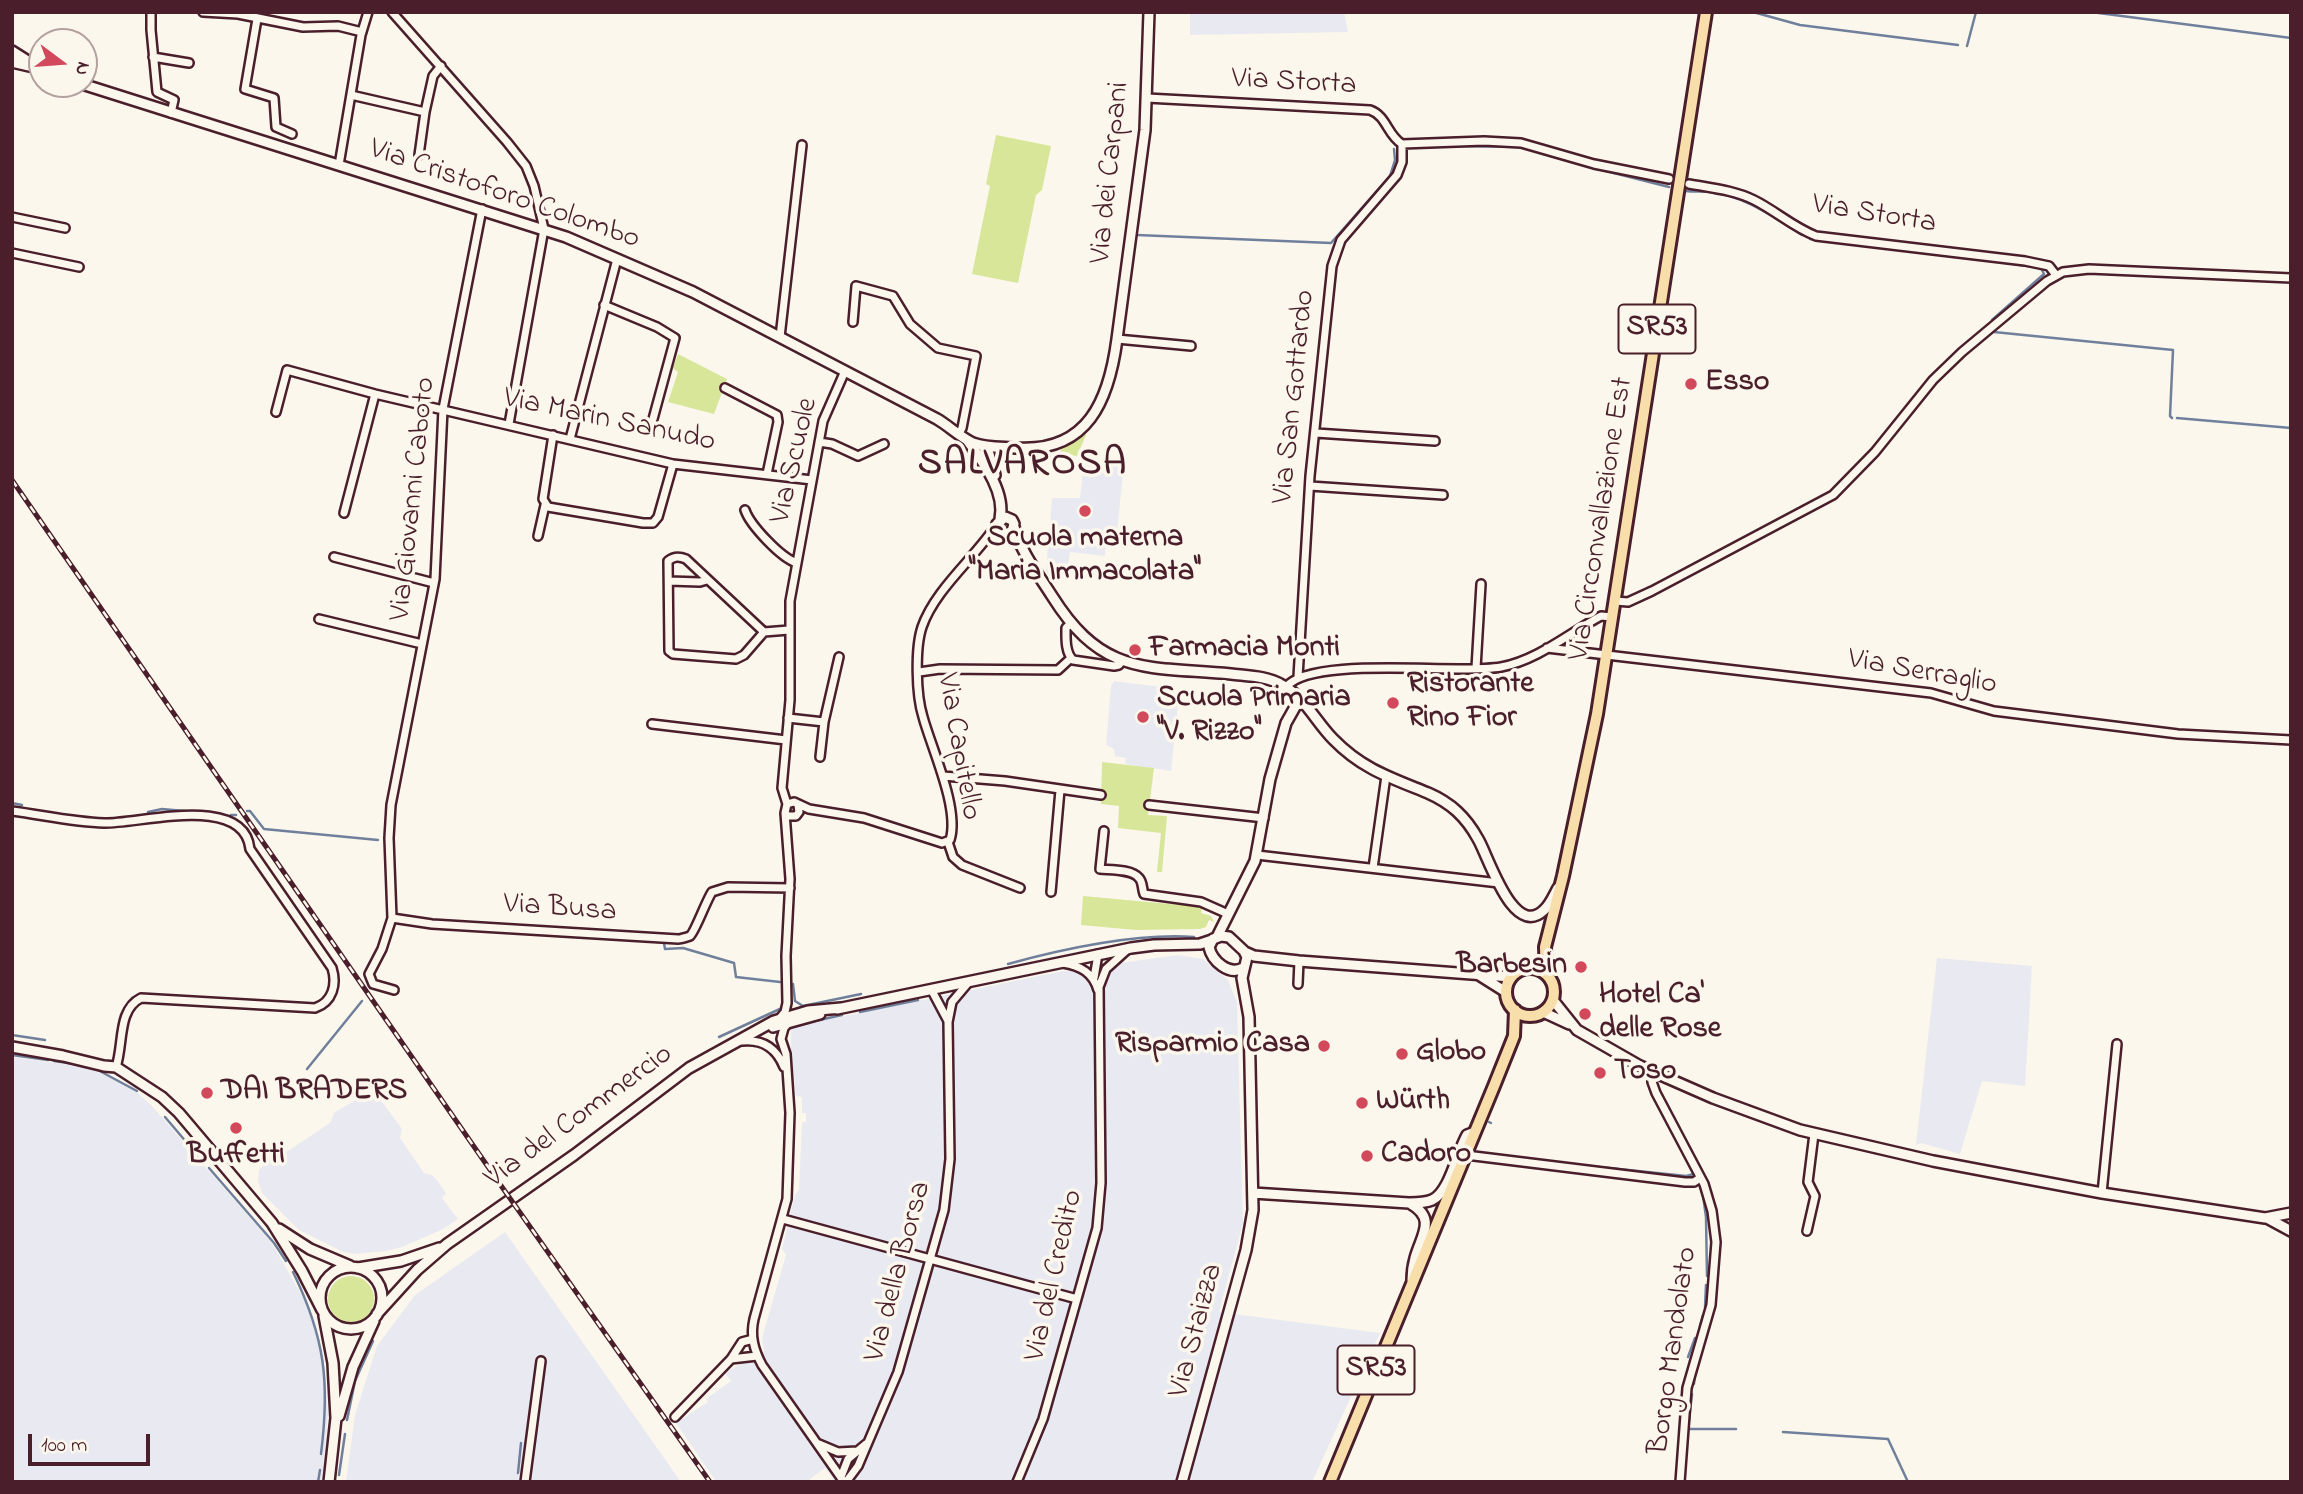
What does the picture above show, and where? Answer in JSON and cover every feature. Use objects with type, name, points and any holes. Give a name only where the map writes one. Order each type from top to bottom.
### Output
[{"type":"main road","name":"Via Circonvallazione Est","points":[[1545,947],[1592,747],[1706,12]]},
{"type":"main road","points":[[1533,968],[1545,947]]},
{"type":"main road","points":[[1514,1036],[1553,1000],[1553,986],[1546,974],[1545,947]]},
{"type":"main road","points":[[1539,1014],[1524,1015],[1515,1010],[1508,1002],[1506,992],[1511,977],[1523,969],[1533,968],[1546,974]]},
{"type":"main road","points":[[1466,1155],[1514,1036],[1515,1010]]},
{"type":"main road","name":"SR53","points":[[1330,1482],[1466,1155]]},
{"type":"street","points":[[151,12],[157,92],[174,100],[171,113]]},
{"type":"street","points":[[203,12],[239,13],[303,27],[338,26],[362,32]]},
{"type":"street","points":[[339,165],[362,32],[368,12]]},
{"type":"street","points":[[392,12],[526,166],[533,182],[544,229],[509,424]]},
{"type":"street","name":"Via dei Carpani","points":[[984,451],[1005,447],[1031,449],[1067,439],[1084,427],[1104,395],[1117,339],[1143,145],[1149,12]]},
{"type":"street","points":[[257,19],[245,89],[274,98],[276,127],[292,134]]},
{"type":"street","points":[[12,51],[28,61]]},
{"type":"street","points":[[153,57],[189,63]]},
{"type":"street","points":[[419,155],[433,76],[441,66]]},
{"type":"street","name":"Via Cristoforo Colombo","points":[[98,89],[544,229],[617,258],[693,292],[937,419],[984,451]]},
{"type":"street","points":[[351,95],[425,112]]},
{"type":"street","name":"Via Storta","points":[[1147,98],[1368,110],[1380,115],[1396,140],[1402,144]]},
{"type":"street","points":[[1402,144],[1484,141],[1521,143],[1594,164],[1669,179]]},
{"type":"street","name":"Via San Gottardo","points":[[1298,677],[1310,486],[1334,256],[1344,236],[1396,177],[1401,164],[1402,144]]},
{"type":"street","points":[[780,337],[802,145]]},
{"type":"street","name":"Via Storta","points":[[1689,184],[1752,199],[1816,236],[2025,261],[2049,266],[2056,275]]},
{"type":"street","name":"Via Giovanni Caboto","points":[[392,918],[389,838],[391,804],[434,583],[443,409],[482,209]]},
{"type":"street","points":[[12,217],[65,228]]},
{"type":"street","points":[[12,253],[79,267]]},
{"type":"street","points":[[570,439],[617,258]]},
{"type":"street","points":[[1615,601],[1628,602],[1652,591],[1833,495],[1869,459],[1939,374],[2056,275],[2074,269],[2089,269],[2291,278]]},
{"type":"street","points":[[853,322],[856,286],[889,293],[910,324],[938,348],[976,356],[962,436]]},
{"type":"street","points":[[604,305],[657,327],[675,338],[653,419]]},
{"type":"street","points":[[1117,339],[1191,346]]},
{"type":"street","name":"Via Marin Sanudo","points":[[276,412],[287,370],[375,394],[673,464],[812,480]]},
{"type":"street","name":"Via Scuole","points":[[780,1019],[786,1010],[790,888],[785,813],[787,803],[782,788],[788,718],[790,601],[823,421],[845,371]]},
{"type":"street","name":"Via Marin Sanudo","points":[[725,388],[777,416],[778,423],[767,474]]},
{"type":"street","points":[[344,513],[375,394]]},
{"type":"street","points":[[1316,433],[1435,441]]},
{"type":"street","points":[[538,536],[545,505],[543,499],[553,435]]},
{"type":"street","points":[[819,442],[832,444],[858,456],[884,443]]},
{"type":"street","points":[[984,451],[998,494],[1001,511],[999,531],[1021,546]]},
{"type":"street","points":[[984,451],[1021,546],[1070,624],[1093,645],[1122,661],[1149,667],[1262,678],[1286,687],[1330,736],[1362,765],[1442,799],[1457,810],[1479,839],[1513,908],[1524,914],[1540,913],[1546,908],[1562,880]]},
{"type":"street","points":[[545,505],[651,524],[658,517],[673,464]]},
{"type":"street","points":[[1310,486],[1443,495]]},
{"type":"street","name":"Via Scuole","points":[[744,510],[748,520],[758,530],[787,558],[797,563]]},
{"type":"street","points":[[999,521],[1007,517],[1013,523]]},
{"type":"street","name":"Via Capitello","points":[[798,805],[864,818],[942,843],[948,842],[952,831],[943,776],[922,713],[920,636],[927,616],[942,594],[999,521]]},
{"type":"street","points":[[982,544],[1012,531],[1013,523]]},
{"type":"street","points":[[764,632],[686,559],[680,556],[672,557],[668,561],[669,651],[673,654],[736,659],[744,655],[764,632],[789,630]]},
{"type":"street","points":[[334,557],[434,583]]},
{"type":"street","points":[[669,581],[707,580]]},
{"type":"street","points":[[1476,668],[1481,584]]},
{"type":"street","points":[[1286,687],[1298,677],[1344,669],[1458,670],[1507,666],[1546,649],[1599,617],[1612,617]]},
{"type":"street","points":[[319,619],[422,644]]},
{"type":"street","points":[[1070,624],[1066,631],[1067,651],[1071,658],[1078,662],[1112,666],[1119,665],[1122,661]]},
{"type":"street","name":"Via Serraglio","points":[[1546,649],[1931,693],[1994,711],[2178,734],[2291,740]]},
{"type":"street","points":[[820,757],[824,722],[839,657]]},
{"type":"street","points":[[919,672],[940,669],[1058,670],[1071,658]]},
{"type":"street","points":[[1242,984],[1211,955],[1209,948],[1250,875],[1270,779],[1286,723],[1299,700]]},
{"type":"street","points":[[788,718],[824,722]]},
{"type":"street","points":[[652,724],[786,743]]},
{"type":"street","points":[[943,776],[1005,781],[1101,795]]},
{"type":"street","points":[[1373,868],[1386,776]]},
{"type":"street","points":[[1051,891],[1060,790]]},
{"type":"street","points":[[787,803],[794,802],[798,805]]},
{"type":"street","name":"Via Scuole","points":[[789,843],[798,805]]},
{"type":"street","points":[[1149,805],[1264,818]]},
{"type":"street","points":[[12,811],[99,822],[135,821],[175,815],[209,817],[232,822],[238,825],[250,844],[250,849],[332,968],[335,978],[329,998],[325,1004],[315,1007],[141,998],[129,1006],[126,1013],[120,1057],[116,1067]]},
{"type":"street","name":"Via Capitello","points":[[797,815],[818,811]]},
{"type":"street","points":[[785,813],[788,816],[797,815]]},
{"type":"street","points":[[1104,831],[1100,869],[1122,871],[1136,876],[1142,881],[1144,894],[1201,902],[1228,914]]},
{"type":"street","points":[[948,842],[953,857],[962,865],[1020,888]]},
{"type":"street","points":[[1256,855],[1499,883]]},
{"type":"street","name":"Via Busa","points":[[392,918],[432,924],[678,939],[688,937],[693,932],[703,905],[712,892],[728,887],[790,888]]},
{"type":"street","points":[[1228,914],[1229,930],[1235,942]]},
{"type":"street","points":[[392,918],[382,949],[369,974],[373,985],[394,990]]},
{"type":"street","points":[[1215,938],[1227,936],[1252,956],[1511,977]]},
{"type":"street","name":"Via del Commercio","points":[[377,1315],[414,1274],[447,1244],[574,1156],[703,1058],[780,1019],[1098,954],[1160,944],[1205,943],[1215,938]]},
{"type":"street","name":"Via del Commercio","points":[[1186,945],[1211,955]]},
{"type":"street","points":[[1104,973],[1131,948]]},
{"type":"street","points":[[1244,967],[1245,952]]},
{"type":"street","points":[[1098,954],[1104,973]]},
{"type":"street","points":[[1058,963],[1079,967],[1094,978],[1098,954]]},
{"type":"street","points":[[1229,971],[1237,971],[1268,957]]},
{"type":"street","points":[[1298,984],[1299,961]]},
{"type":"street","name":"Via Staizza","points":[[1182,1482],[1246,1250],[1251,1220],[1253,1193],[1249,1017],[1242,984],[1244,967]]},
{"type":"street","name":"Via del Credito","points":[[1017,1482],[1043,1419],[1094,1242],[1100,1204],[1099,990],[1104,973]]},
{"type":"street","points":[[1478,974],[1506,992]]},
{"type":"street","name":"Via del Credito","points":[[1094,978],[1099,990]]},
{"type":"street","points":[[950,1007],[959,990],[971,980]]},
{"type":"street","name":"Via della Borsa","points":[[844,1480],[858,1466],[901,1365],[944,1210],[950,1177],[950,1007],[949,996],[936,987]]},
{"type":"street","name":"Via della Borsa","points":[[936,987],[948,1025]]},
{"type":"street","points":[[787,995],[794,1009],[800,1013]]},
{"type":"street","points":[[1553,1000],[1570,1024]]},
{"type":"street","name":"Via del Commercio","points":[[745,1037],[841,1007]]},
{"type":"street","points":[[1539,1014],[1570,1024],[1601,1045],[1652,1072],[1781,1125],[1933,1161],[2265,1218],[2291,1231]]},
{"type":"street","points":[[790,1022],[783,1029],[781,1039],[786,1054],[790,1126],[788,1192],[783,1219],[754,1319],[753,1339],[762,1365],[844,1480]]},
{"type":"street","points":[[735,1042],[754,1040],[767,1045],[779,1055],[786,1074]]},
{"type":"street","points":[[2102,1192],[2117,1044]]},
{"type":"street","points":[[12,1047],[116,1067],[162,1097],[272,1223],[332,1323],[347,1329],[363,1327],[377,1315]]},
{"type":"street","name":"Borgo Mandolato","points":[[1652,1072],[1656,1093],[1700,1178],[1712,1212],[1716,1242],[1711,1305],[1687,1388],[1680,1482]]},
{"type":"street","points":[[1253,1193],[1409,1203],[1432,1200],[1448,1181],[1464,1139],[1469,1133],[1475,1132]]},
{"type":"street","points":[[1807,1231],[1815,1196],[1808,1182],[1814,1134]]},
{"type":"street","points":[[1466,1155],[1685,1182],[1694,1182],[1700,1178]]},
{"type":"street","points":[[1409,1203],[1423,1215],[1426,1226],[1414,1262],[1411,1286]]},
{"type":"street","points":[[2265,1218],[2291,1213]]},
{"type":"street","points":[[783,1219],[1077,1299]]},
{"type":"street","points":[[272,1223],[310,1249],[374,1277],[380,1288],[382,1300],[350,1376],[335,1431]]},
{"type":"street","name":"Via del Commercio","points":[[356,1268],[401,1261],[447,1244]]},
{"type":"street","points":[[329,1482],[335,1431],[334,1368],[320,1292],[325,1281],[339,1269],[356,1268]]},
{"type":"street","points":[[675,1417],[728,1361],[742,1342],[753,1339]]},
{"type":"street","points":[[728,1361],[737,1357],[757,1356]]},
{"type":"street","points":[[525,1482],[541,1361]]},
{"type":"street","points":[[816,1441],[825,1448],[838,1452],[858,1451]]},
{"type":"street","name":"Via della Borsa","points":[[844,1480],[845,1463],[868,1441]]},
{"type":"shaded area","points":[[1190,12],[1344,12],[1348,32],[1190,35]]},
{"type":"shaded area","name":"Scuola materna \"Maria Immacolata\"","points":[[1080,460],[1124,463],[1116,543],[1106,543],[1105,556],[1070,552],[1067,571],[1060,577],[1048,575],[1046,571],[1052,498],[1080,498],[1083,470]]},
{"type":"shaded area","name":"Scuola Primaria \"V. Rizzo\"","points":[[1114,681],[1161,687],[1161,702],[1178,703],[1171,771],[1125,764],[1126,758],[1115,756],[1114,749],[1106,745],[1111,686]]},
{"type":"shaded area","points":[[1178,955],[1203,959],[1228,980],[1237,1002],[1243,1223],[1219,1312],[1380,1333],[1312,1482],[835,1482],[825,1468],[806,1482],[715,1480],[676,1423],[708,1402],[706,1399],[731,1381],[725,1373],[764,1351],[762,1338],[786,1255],[782,1249],[795,1195],[799,1190],[802,1122],[806,1122],[806,1113],[802,1113],[802,1097],[796,1096],[791,1027],[1063,971]]},
{"type":"shaded area","points":[[1937,958],[2032,966],[2025,1086],[1982,1081],[1960,1154],[1921,1143],[1916,1145]]},
{"type":"shaded area","points":[[12,1057],[86,1067],[132,1088],[152,1106],[271,1242],[306,1303],[323,1356],[328,1413],[323,1482],[12,1482]]},
{"type":"shaded area","points":[[362,1096],[377,1098],[383,1103],[402,1129],[400,1138],[424,1173],[437,1180],[446,1193],[442,1198],[458,1219],[443,1229],[402,1247],[355,1254],[343,1252],[299,1230],[262,1193],[258,1181],[259,1170],[272,1156],[280,1150],[288,1151],[324,1127],[331,1122],[334,1113]]},
{"type":"shaded area","points":[[505,1232],[681,1482],[346,1482],[355,1415],[377,1346],[415,1295]]},
{"type":"green space","points":[[996,135],[1051,146],[1042,190],[1036,195],[1018,283],[972,274],[990,186],[986,184]]},
{"type":"green space","points":[[678,354],[727,379],[714,414],[668,402],[678,372],[673,368]]},
{"type":"green space","points":[[1085,433],[1077,456],[1060,454],[1061,447]]},
{"type":"green space","points":[[1102,762],[1154,768],[1148,815],[1167,816],[1162,872],[1157,872],[1161,833],[1118,828],[1119,806],[1101,804]]},
{"type":"green space","points":[[1083,896],[1202,907],[1201,913],[1211,916],[1214,922],[1209,920],[1206,927],[1200,929],[1136,930],[1081,925]]},
{"type":"green space","points":[[351,1276],[368,1282],[374,1299],[368,1316],[351,1322],[334,1316],[328,1299],[334,1282]]},
{"type":"waterway","points":[[1753,12],[1800,25],[1958,45]]},
{"type":"waterway","points":[[1967,46],[1976,12]]},
{"type":"waterway","points":[[2091,12],[2291,38]]},
{"type":"waterway","points":[[1457,146],[1524,147]]},
{"type":"waterway","points":[[1137,235],[1331,243],[1390,176],[1395,160],[1394,149]]},
{"type":"waterway","points":[[1594,168],[1669,187]]},
{"type":"waterway","points":[[1686,191],[1734,197],[1758,208],[1802,235]]},
{"type":"waterway","points":[[1810,239],[1936,254]]},
{"type":"waterway","points":[[1992,261],[2041,268],[2044,274],[1992,320]]},
{"type":"waterway","points":[[1994,332],[2173,350],[2172,418]]},
{"type":"waterway","points":[[2177,418],[2291,428]]},
{"type":"waterway","points":[[12,803],[22,805]]},
{"type":"waterway","points":[[148,812],[162,809],[219,814]]},
{"type":"waterway","points":[[247,811],[250,811],[264,829],[378,840]]},
{"type":"waterway","points":[[231,815],[236,815]]},
{"type":"waterway","points":[[1008,964],[1125,940],[1194,937]]},
{"type":"waterway","points":[[664,943],[665,949],[683,948],[734,963],[736,977],[780,982]]},
{"type":"waterway","points":[[793,984],[795,1001],[803,1006],[861,994]]},
{"type":"waterway","points":[[860,1012],[918,1000]]},
{"type":"waterway","points":[[307,1069],[362,1001]]},
{"type":"waterway","points":[[719,1037],[782,1008]]},
{"type":"waterway","points":[[815,1021],[842,1015]]},
{"type":"waterway","points":[[12,1035],[45,1040]]},
{"type":"waterway","points":[[12,1055],[48,1060]]},
{"type":"waterway","points":[[54,1061],[81,1065]]},
{"type":"waterway","points":[[94,1068],[137,1091]]},
{"type":"waterway","points":[[165,1117],[199,1157]]},
{"type":"waterway","points":[[1580,1165],[1686,1176],[1694,1174]]},
{"type":"waterway","points":[[209,1168],[274,1243],[286,1261]]},
{"type":"waterway","points":[[1703,1195],[1707,1276]]},
{"type":"waterway","points":[[293,1272],[312,1318],[322,1361],[325,1404],[321,1454]]},
{"type":"waterway","points":[[1705,1307],[1706,1285]]},
{"type":"waterway","points":[[1700,1326],[1703,1315]]},
{"type":"waterway","points":[[1688,1357],[1695,1338]]},
{"type":"waterway","points":[[347,1420],[355,1381],[373,1341]]},
{"type":"waterway","points":[[1694,1384],[1695,1370]]},
{"type":"waterway","points":[[1692,1394],[1688,1429],[1736,1429]]},
{"type":"waterway","points":[[1783,1432],[1888,1439],[1908,1482]]},
{"type":"waterway","points":[[339,1475],[345,1434]]},
{"type":"waterway","points":[[518,1473],[521,1443]]},
{"type":"waterway","points":[[318,1482],[320,1470]]},
{"type":"railway","points":[[12,480],[710,1482]]},
{"type":"place","name":"Esso","points":[[1691,384]]},
{"type":"place","name":"Scuola materna \"Maria Immacolata\"","points":[[1085,511]]},
{"type":"place","name":"Farmacia Monti","points":[[1135,650]]},
{"type":"place","name":"Ristorante Rino Fior","points":[[1393,703]]},
{"type":"place","name":"Scuola Primaria \"V. Rizzo\"","points":[[1143,717]]},
{"type":"place","name":"Barbesin","points":[[1581,967]]},
{"type":"place","name":"Hotel Ca' delle Rose","points":[[1585,1014]]},
{"type":"place","name":"Risparmio Casa","points":[[1324,1046]]},
{"type":"place","name":"Globo","points":[[1402,1054]]},
{"type":"place","name":"Toso","points":[[1600,1073]]},
{"type":"place","name":"DAI BRADERS","points":[[207,1093]]},
{"type":"place","name":"Würth","points":[[1362,1103]]},
{"type":"place","name":"Buffetti","points":[[236,1128]]},
{"type":"place","name":"Cadoro","points":[[1367,1156]]},
{"type":"district","name":"SALVAROSA","points":[[1023,467]]}]
